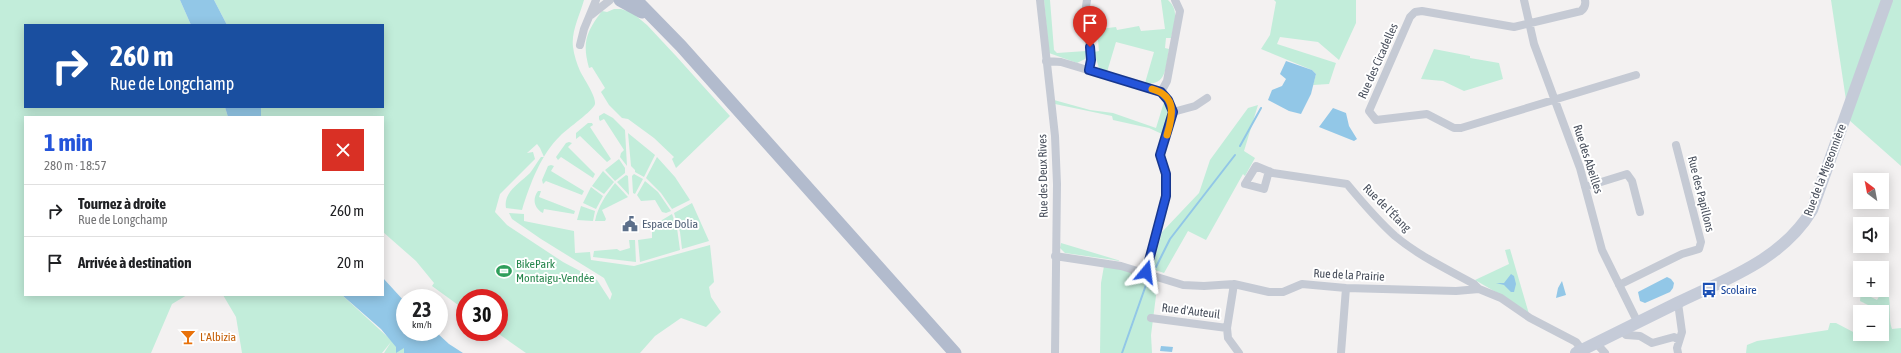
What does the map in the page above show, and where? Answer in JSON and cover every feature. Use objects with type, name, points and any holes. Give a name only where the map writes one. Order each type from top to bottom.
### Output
[{"type":"main road","points":[[620,0],[651,17]]},
{"type":"main road","points":[[636,0],[681,46],[955,353]]},
{"type":"street","points":[[580,45],[584,29],[596,0]]},
{"type":"street","points":[[590,16],[610,0]]},
{"type":"street","name":"Rue des Deux Rives","points":[[1040,0],[1055,136],[1057,184],[1055,353]]},
{"type":"street","points":[[1087,0],[1086,11],[1091,60],[1089,70]]},
{"type":"street","points":[[1161,92],[1167,81],[1180,11],[1174,0]]},
{"type":"street","name":"Rue des Abeilles","points":[[1524,0],[1534,44],[1585,187],[1602,250],[1638,322]]},
{"type":"street","points":[[1529,23],[1581,11],[1584,9],[1586,4],[1585,0]]},
{"type":"street","name":"Rue de la Migeonnière","points":[[1579,352],[1735,276],[1763,260],[1789,239],[1805,221],[1812,210],[1828,169],[1861,70],[1887,0]]},
{"type":"street","name":"Rue des Cicadelles","points":[[1529,23],[1514,27],[1422,11],[1415,12],[1410,17],[1369,111],[1376,120],[1427,114],[1454,128],[1461,128],[1555,100]]},
{"type":"street","points":[[1046,61],[1061,62],[1161,92],[1168,100],[1173,112],[1160,155],[1166,174],[1166,196],[1146,272]]},
{"type":"street","points":[[1555,100],[1636,75]]},
{"type":"street","points":[[1173,112],[1195,106],[1207,98]]},
{"type":"street","name":"Rue des Papillons","points":[[1619,285],[1682,254],[1699,249],[1701,242],[1676,145]]},
{"type":"street","name":"Rue de l'Étang","points":[[1269,171],[1346,184],[1396,237],[1430,260],[1474,284],[1479,289],[1501,298],[1530,318],[1576,342],[1579,352]]},
{"type":"street","points":[[1585,187],[1627,174],[1632,181],[1640,212]]},
{"type":"street","name":"Rue de la Prairie","points":[[1055,256],[1121,266],[1146,272],[1183,285],[1204,286],[1234,284],[1269,292],[1283,292],[1302,284],[1346,288],[1456,291],[1479,289]]},
{"type":"street","name":"Rue d'Auteuil","points":[[1234,284],[1227,328],[1228,338],[1240,353]]},
{"type":"street","points":[[1341,353],[1346,288]]},
{"type":"street","points":[[1678,303],[1682,332],[1677,348],[1678,353]]},
{"type":"street","name":"Rue d'Auteuil","points":[[1151,318],[1227,328]]},
{"type":"street","points":[[1622,330],[1626,335],[1640,336],[1652,343],[1674,337],[1679,340]]},
{"type":"street","points":[[1596,343],[1605,353]]},
{"type":"green space","points":[[0,0],[180,0],[191,24],[24,24],[24,108],[225,108],[228,116],[24,116],[24,296],[185,296],[172,304],[151,353],[0,353]]},
{"type":"green space","points":[[214,0],[584,0],[573,35],[573,47],[580,71],[592,92],[595,104],[585,115],[561,135],[544,157],[537,144],[527,153],[533,152],[535,159],[500,194],[495,212],[507,225],[563,262],[597,280],[610,300],[612,294],[604,278],[541,239],[512,219],[509,213],[524,214],[524,221],[574,231],[575,253],[590,252],[591,260],[634,266],[710,245],[714,282],[709,287],[711,297],[721,312],[706,327],[681,318],[655,336],[640,353],[526,353],[508,340],[508,289],[456,289],[456,303],[448,298],[448,289],[436,289],[432,286],[434,283],[416,261],[384,233],[384,116],[261,116],[261,108],[384,108],[384,24],[226,24]]},
{"type":"green space","points":[[1044,0],[1050,0],[1054,50],[1057,53],[1086,51],[1085,59],[1077,63],[1049,53]]},
{"type":"green space","points":[[1161,0],[1168,0],[1172,4],[1175,13],[1175,23],[1171,38],[1166,38],[1165,48],[1169,49],[1166,68],[1164,74],[1158,82],[1145,83],[1154,52],[1116,42],[1107,72],[1099,68],[1094,52],[1099,51],[1098,40],[1092,40],[1091,30],[1116,27],[1117,30],[1139,26],[1141,31],[1165,29]]},
{"type":"green space","points":[[1274,0],[1356,0],[1356,23],[1339,60],[1318,42],[1280,37],[1277,44],[1336,63],[1329,84],[1313,85],[1316,74],[1312,70],[1261,49],[1270,35],[1276,2]]},
{"type":"green space","points":[[1831,0],[1901,0],[1901,166],[1849,120]]},
{"type":"green space","points":[[614,9],[629,10],[647,25],[730,116],[676,168],[672,159],[674,157],[654,138],[628,119],[622,118],[609,105],[601,92],[605,88],[592,67],[589,68],[586,45],[589,32],[602,11],[607,12]]},
{"type":"green space","points":[[1434,49],[1470,56],[1470,58],[1499,63],[1503,79],[1464,91],[1443,81],[1421,79]]},
{"type":"green space","points":[[1054,100],[1090,110],[1113,113],[1156,128],[1164,102],[1168,114],[1162,134],[1149,128],[1113,120],[1112,116],[1055,104]]},
{"type":"green space","points":[[1258,105],[1244,151],[1255,158],[1245,176],[1243,174],[1206,240],[1188,231],[1164,273],[1152,269],[1162,232],[1199,193],[1210,160],[1248,108]]},
{"type":"green space","points":[[604,113],[613,118],[625,130],[627,166],[620,157],[624,150],[604,119],[600,121],[599,119],[599,116]]},
{"type":"green space","points":[[588,123],[592,123],[593,125],[590,127],[611,159],[607,162],[580,136],[576,139],[576,133]]},
{"type":"green space","points":[[628,133],[655,155],[644,177],[635,172],[631,166]]},
{"type":"green space","points":[[566,143],[572,143],[568,147],[595,174],[593,178],[561,157],[558,160],[556,157]]},
{"type":"green space","points":[[541,157],[544,157],[537,170],[522,210],[506,208],[507,197],[513,188],[530,173]]},
{"type":"green space","points":[[657,157],[675,177],[690,200],[672,209],[661,193],[646,178]]},
{"type":"green space","points":[[619,159],[625,168],[625,173],[615,181],[605,170]]},
{"type":"green space","points":[[548,166],[554,166],[551,171],[584,191],[582,195],[546,181],[543,184],[542,180]]},
{"type":"green space","points":[[603,171],[614,182],[604,194],[592,186]]},
{"type":"green space","points":[[634,174],[643,179],[635,194],[633,193],[632,176]]},
{"type":"green space","points":[[626,175],[628,176],[629,195],[617,182]]},
{"type":"green space","points":[[645,181],[658,192],[671,211],[666,213],[662,212],[655,200],[641,201],[637,195]]},
{"type":"green space","points":[[615,183],[628,197],[602,210],[606,219],[605,221],[595,221],[600,206]]},
{"type":"green space","points":[[591,187],[603,196],[596,209],[583,203]]},
{"type":"green space","points":[[538,191],[541,191],[539,197],[575,211],[574,214],[544,209],[543,213],[538,209],[535,203],[535,197]]},
{"type":"green space","points":[[692,203],[709,241],[682,249],[680,232],[674,213]]},
{"type":"green space","points":[[581,206],[595,211],[593,221],[577,220]]},
{"type":"green space","points":[[672,214],[677,228],[680,250],[640,262],[638,240],[652,238],[652,226]]},
{"type":"green space","points":[[629,240],[635,240],[636,262],[593,257],[594,251],[617,249],[620,251],[630,248]]},
{"type":"green space","points":[[1061,243],[1121,261],[1065,253],[1060,248]]},
{"type":"green space","points":[[1510,249],[1529,314],[1506,298],[1475,280],[1509,264],[1505,250]]},
{"type":"green space","points":[[1104,266],[1121,268],[1158,280],[1151,335],[1152,353],[1100,353],[1101,283]]},
{"type":"green space","points":[[224,296],[343,296],[392,341],[396,336],[396,341],[402,341],[412,353],[384,353],[391,342],[382,353],[242,353],[236,317]]},
{"type":"green space","points":[[1860,297],[1871,297],[1877,300],[1879,297],[1889,297],[1890,321],[1892,329],[1901,328],[1901,353],[1746,353],[1747,345],[1757,341],[1828,330],[1830,323],[1836,323],[1853,332],[1853,341],[1889,341],[1889,305],[1868,305],[1860,301]]},
{"type":"water","points":[[180,0],[214,0],[226,24],[191,24]]},
{"type":"water","points":[[1286,61],[1312,70],[1316,74],[1311,94],[1301,114],[1289,111],[1268,100],[1272,90],[1282,86],[1286,79],[1280,74]]},
{"type":"water","points":[[225,108],[261,108],[261,116],[228,116]]},
{"type":"water","points":[[1333,108],[1346,113],[1349,126],[1357,139],[1354,141],[1319,127]]},
{"type":"water","points":[[1511,274],[1514,276],[1516,284],[1514,292],[1511,292],[1504,285],[1496,283],[1504,283]]},
{"type":"water","points":[[1667,277],[1674,283],[1670,292],[1645,303],[1640,301],[1638,292]]},
{"type":"water","points":[[384,279],[396,292],[396,341],[446,341],[463,353],[404,353],[404,348],[396,353],[396,347],[381,329],[343,296],[384,296]]},
{"type":"water","points":[[1562,281],[1566,295],[1556,298],[1558,288]]},
{"type":"water","points":[[1161,346],[1173,347],[1172,352],[1160,351]]},
{"type":"waterway","points":[[1240,146],[1261,108]]},
{"type":"waterway","points":[[1156,267],[1170,239],[1235,155]]},
{"type":"waterway","points":[[1122,353],[1147,282]]},
{"type":"slow traffic","points":[[1152,89],[1161,92],[1168,100],[1173,112],[1167,135]]},
{"type":"place","name":"Espace Dolia","points":[[630,224]]},
{"type":"place","name":"BikePark Montaigu-Vendée","points":[[504,271]]},
{"type":"place","name":"Scolaire","points":[[1709,290]]},
{"type":"place","name":"L'Albizia","points":[[188,337]]},
{"type":"route","points":[[1090,47],[1091,60],[1089,70],[1161,92],[1168,100],[1173,112],[1168,133],[1160,155],[1166,174],[1166,196],[1161,220],[1146,272]]}]
